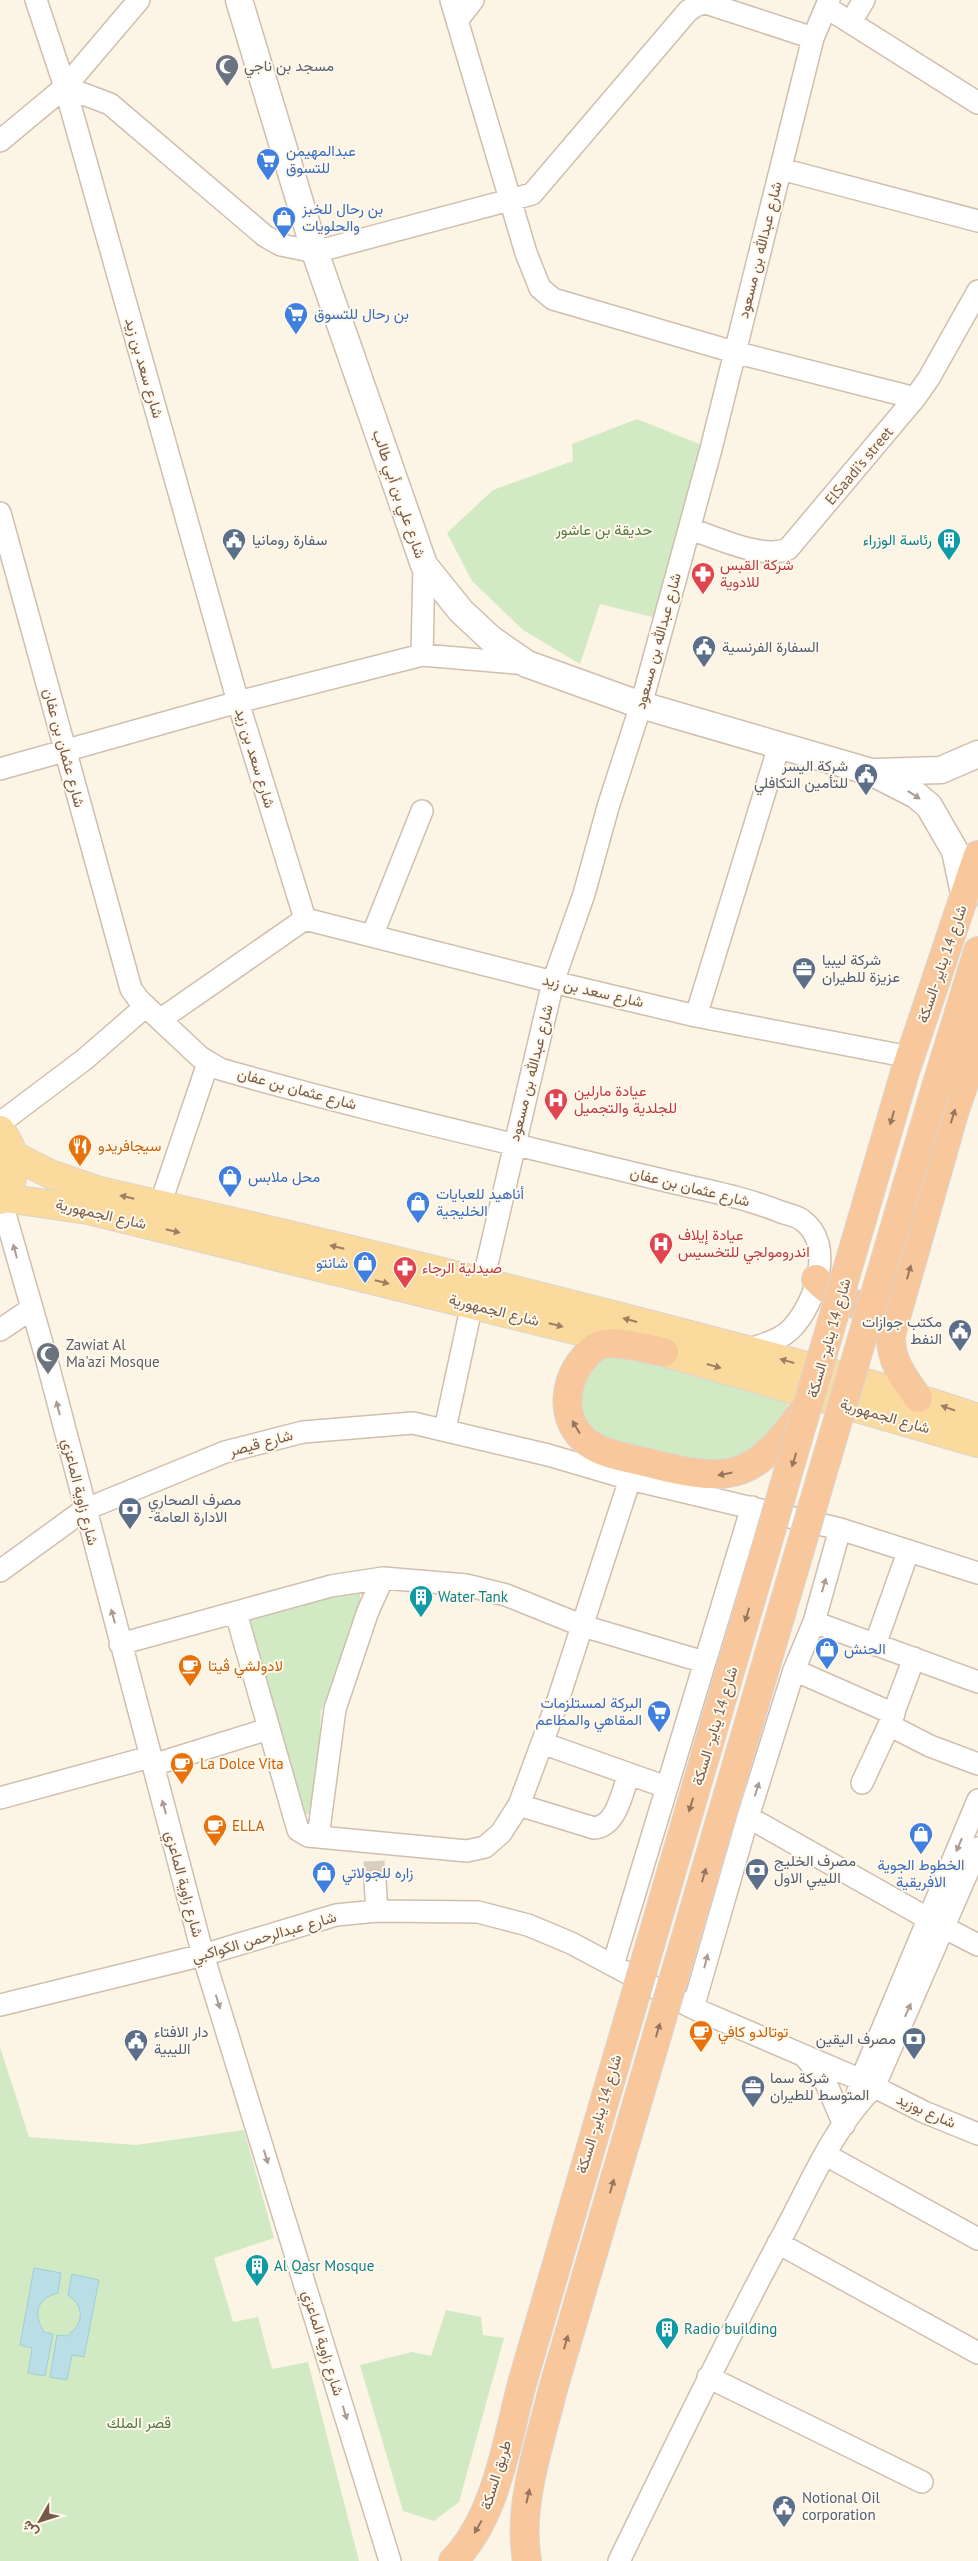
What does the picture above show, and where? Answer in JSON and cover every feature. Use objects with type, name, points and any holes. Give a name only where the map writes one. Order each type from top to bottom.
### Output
[{"type":"highway","name":"شارع 14 يناير -السكة","points":[[908,1064],[978,855]]},
{"type":"highway","name":"شارع 14 يناير- السكة","points":[[526,2561],[523,2540],[525,2509],[553,2389],[936,1087],[978,951]]},
{"type":"highway","points":[[918,1398],[896,1366],[890,1349],[891,1335],[954,1113],[972,1060],[966,992]]},
{"type":"highway","name":"شارع 14 يناير- السكة","points":[[523,2380],[572,2205],[812,1399],[908,1064]]},
{"type":"highway","points":[[816,1279],[829,1292],[854,1305],[882,1308],[900,1304]]},
{"type":"highway","points":[[664,1352],[603,1344],[590,1351],[580,1362],[572,1374],[567,1394],[568,1413],[577,1430],[588,1443],[604,1451],[681,1472],[721,1476],[756,1462],[773,1448],[812,1399]]},
{"type":"highway","name":"طريق السكة","points":[[453,2561],[480,2525],[492,2496],[523,2380]]},
{"type":"main road","points":[[0,1130],[7,1139],[15,1173],[2,1199]]},
{"type":"main road","name":"شارع الجمهورية","points":[[12,1155],[50,1174],[96,1190],[160,1204],[478,1293],[664,1352],[978,1443]]},
{"type":"main road","name":"شارع الجمهورية","points":[[2,1199],[88,1210],[747,1350],[918,1398],[978,1418]]},
{"type":"street","name":"شارع سعد بن زيد","points":[[36,0],[65,87],[238,702],[305,919],[553,982],[908,1064]]},
{"type":"street","points":[[0,141],[65,87],[138,0]]},
{"type":"street","points":[[451,0],[532,270],[540,288],[552,300],[734,352],[916,398]]},
{"type":"street","points":[[457,21],[473,0]]},
{"type":"street","points":[[851,22],[864,0]]},
{"type":"street","points":[[65,87],[110,104],[265,236],[281,245],[315,252],[532,194],[688,11],[697,5],[706,3],[813,38]]},
{"type":"street","points":[[828,3],[851,22],[978,103]]},
{"type":"street","name":"شارع عبدالله بن مسعود","points":[[446,1429],[553,982],[584,894],[608,807],[641,705],[690,529],[813,38],[828,3]]},
{"type":"street","name":"شارع علي بن أبي طالب","points":[[245,4],[315,252],[424,565],[461,611],[491,639],[527,664],[641,705],[871,772],[916,795],[929,806],[955,851],[965,898]]},
{"type":"street","points":[[781,169],[978,221]]},
{"type":"street","name":"ElSaadi’s street","points":[[690,529],[766,553],[780,553],[788,549],[916,398],[978,290]]},
{"type":"street","name":"شارع عثمان بن عفان","points":[[0,513],[64,751],[128,980],[134,994],[208,1063],[237,1074],[762,1204],[803,1220],[815,1235],[822,1258],[807,1306],[791,1329],[771,1341],[747,1350]]},
{"type":"street","points":[[422,656],[424,565]]},
{"type":"street","points":[[0,769],[238,702],[422,656],[527,664]]},
{"type":"street","points":[[696,1016],[780,746]]},
{"type":"street","name":"شارع علي بن أبي طالب","points":[[871,772],[941,770],[978,754]]},
{"type":"street","points":[[372,936],[422,811]]},
{"type":"street","points":[[0,1123],[85,1059],[154,1012],[305,919]]},
{"type":"street","points":[[160,1204],[208,1063]]},
{"type":"street","name":"شارع زاوية الماعزي","points":[[2,1199],[31,1309],[46,1357],[84,1510],[203,1955],[390,2561]]},
{"type":"street","points":[[0,1330],[31,1309]]},
{"type":"street","name":"شارع قيصر","points":[[0,1570],[84,1510],[180,1469],[263,1440],[303,1432],[413,1423],[446,1429],[548,1455],[630,1479],[752,1506],[840,1529],[978,1573]]},
{"type":"street","points":[[236,1613],[295,1824],[301,1833],[318,1837],[375,1861],[442,1850],[467,1850],[484,1847],[501,1833],[519,1805],[583,1626],[630,1479]]},
{"type":"street","points":[[613,1965],[752,1506]]},
{"type":"street","points":[[693,2008],[748,1817],[794,1670],[814,1622],[840,1529]]},
{"type":"street","points":[[875,1645],[908,1552]]},
{"type":"street","points":[[120,1644],[331,1586],[382,1578],[466,1585],[506,1595],[583,1626],[704,1662]]},
{"type":"street","points":[[318,1837],[335,1709],[368,1611],[382,1578]]},
{"type":"street","points":[[814,1622],[978,1682]]},
{"type":"street","points":[[862,1783],[892,1719],[914,1658]]},
{"type":"street","points":[[794,1670],[892,1719],[930,1746],[978,1764]]},
{"type":"street","points":[[0,1798],[152,1761],[268,1729]]},
{"type":"street","points":[[542,1743],[666,1787]]},
{"type":"street","points":[[519,1805],[587,1826],[601,1827],[612,1818],[629,1774]]},
{"type":"street","points":[[619,2561],[708,2377],[778,2243],[867,2083],[936,1923],[978,1800]]},
{"type":"street","points":[[748,1817],[978,1945]]},
{"type":"street","points":[[936,1923],[978,1848]]},
{"type":"street","points":[[375,1861],[377,1911]]},
{"type":"street","name":"شارع عبدالرحمن الكواكبي","points":[[0,2006],[203,1955],[336,1915],[377,1911],[478,1912],[528,1924],[613,1965],[693,2008]]},
{"type":"street","name":"شارع بوزيد","points":[[693,2008],[867,2083],[978,2134]]},
{"type":"street","points":[[804,2056],[826,2083],[844,2125]]},
{"type":"street","points":[[826,2155],[978,2239]]},
{"type":"street","points":[[778,2243],[978,2353]]},
{"type":"street","points":[[708,2377],[922,2482]]},
{"type":"green space","name":"حديقة بن عاشور","points":[[637,419],[704,446],[656,618],[600,604],[580,664],[523,630],[472,581],[447,533],[493,490],[573,461],[572,444]]},
{"type":"green space","points":[[615,1353],[790,1397],[783,1421],[752,1455],[713,1466],[647,1451],[596,1434],[578,1416],[578,1386],[597,1359]]},
{"type":"green space","points":[[359,1588],[362,1609],[321,1711],[316,1811],[300,1817],[244,1617]]},
{"type":"green space","name":"قصر الملك","points":[[0,2047],[29,2137],[136,2145],[244,2130],[274,2238],[214,2258],[233,2322],[258,2317],[272,2369],[308,2362],[359,2561],[0,2561]]},
{"type":"green space","points":[[446,2310],[481,2317],[483,2335],[504,2338],[459,2502],[434,2521],[403,2511],[360,2365],[412,2352],[431,2356]]},
{"type":"water","points":[[34,2268],[61,2273],[58,2293],[41,2303],[38,2313],[38,2319],[44,2332],[53,2334],[45,2376],[28,2373],[32,2348],[20,2345]]},
{"type":"water","points":[[72,2274],[99,2280],[84,2357],[72,2355],[67,2380],[50,2377],[57,2335],[67,2336],[79,2321],[80,2311],[78,2305],[68,2295]]},
{"type":"tunnel","points":[[374,1861],[375,1881]]},
{"type":"place","name":"مسجد بن ناجي","points":[[227,87]]},
{"type":"place","name":"عبدالمهيمن للتسوق","points":[[268,181]]},
{"type":"place","name":"بن رحال للخبز والحلويات","points":[[284,239]]},
{"type":"place","name":"بن رحال للتسوق","points":[[296,335]]},
{"type":"place","name":"سفارة رومانيا","points":[[234,561]]},
{"type":"place","name":"رئاسة الوزراء","points":[[949,561]]},
{"type":"place","name":"شركة القبس للادوية","points":[[703,595]]},
{"type":"place","name":"السفارة الفرنسية","points":[[704,668]]},
{"type":"place","name":"شركة اليسر للتأمين التكافلي","points":[[866,796]]},
{"type":"place","name":"شركة ليبيا عزيزة للطيران","points":[[804,990]]},
{"type":"place","name":"عيادة مارلين للجلدية والتجميل","points":[[556,1121]]},
{"type":"place","name":"سيجافريدو","points":[[80,1167]]},
{"type":"place","name":"محل ملابس","points":[[230,1198]]},
{"type":"place","name":"أناهيد للعبايات الخليجية","points":[[418,1224]]},
{"type":"place","name":"عيادة إيلاف اندرومولجي للتخسيس","points":[[661,1265]]},
{"type":"place","name":"شانتو","points":[[365,1284]]},
{"type":"place","name":"صيدلية الرجاء","points":[[405,1289]]},
{"type":"place","name":"مكتب جوازات النفط","points":[[960,1352]]},
{"type":"place","name":"Zawiat Al Ma'azi Mosque","points":[[48,1375]]},
{"type":"place","name":"مصرف الصحاري -الادارة العامة","points":[[130,1530]]},
{"type":"place","name":"Water Tank","points":[[421,1618]]},
{"type":"place","name":"الحنش","points":[[827,1670]]},
{"type":"place","name":"لادولشي ڤيتا","points":[[190,1687]]},
{"type":"place","name":"البركة لمستلزمات المقاهي والمطاعم","points":[[659,1733]]},
{"type":"place","name":"La Dolce Vita","points":[[182,1785]]},
{"type":"place","name":"ELLA","points":[[215,1847]]},
{"type":"place","name":"الخطوط الجوية الافريقية","points":[[921,1855]]},
{"type":"place","name":"مصرف الخليج الليبي الاول","points":[[757,1891]]},
{"type":"place","name":"زاره للجولاتي","points":[[324,1894]]},
{"type":"place","name":"توتالدو كافي","points":[[701,2053]]},
{"type":"place","name":"مصرف اليقين","points":[[914,2060]]},
{"type":"place","name":"دار اﻻفتاء الليبية","points":[[136,2062]]},
{"type":"place","name":"شركة سما المتوسط للطيران","points":[[753,2108]]},
{"type":"place","name":"Al Qasr Mosque","points":[[257,2287]]},
{"type":"place","name":"Radio building","points":[[667,2350]]},
{"type":"place","name":"Notional Oil corporation","points":[[784,2528]]}]
